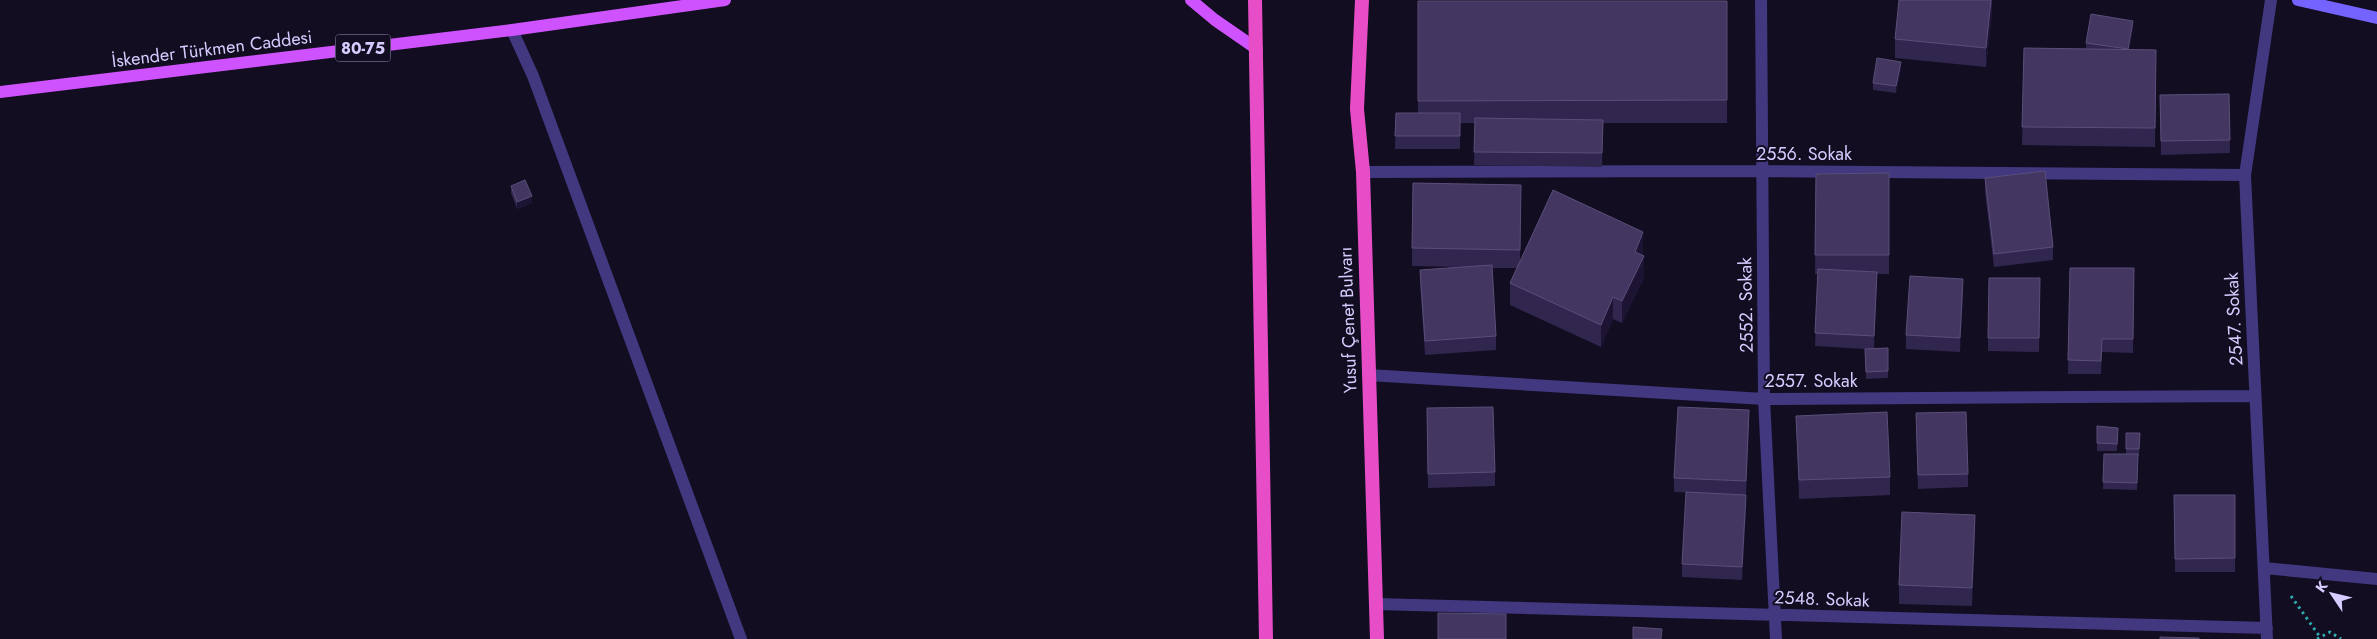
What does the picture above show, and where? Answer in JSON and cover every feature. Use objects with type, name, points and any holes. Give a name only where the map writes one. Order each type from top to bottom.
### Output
[{"type":"highway","points":[[1255,0],[1266,639]]},
{"type":"highway","name":"Yusuf Çenet Bulvarı","points":[[1362,6],[1357,109],[1363,172],[1377,639]]},
{"type":"main road","name":"İskender Türkmen Caddesi","points":[[0,92],[512,30],[725,0]]},
{"type":"main road","points":[[1191,0],[1215,20],[1257,49]]},
{"type":"main road","points":[[1362,6],[1371,0]]},
{"type":"main road","points":[[2298,0],[2377,18]]},
{"type":"street","name":"2552. Sokak","points":[[1761,0],[1764,399],[1776,639]]},
{"type":"street","name":"2547. Sokak","points":[[2267,634],[2245,175],[2271,0]]},
{"type":"street","points":[[512,30],[533,76],[741,639]]},
{"type":"street","name":"2556. Sokak","points":[[1363,172],[1761,171],[2245,175]]},
{"type":"street","name":"2557. Sokak","points":[[1368,375],[1764,399],[2255,396]]},
{"type":"street","points":[[2264,568],[2377,578]]},
{"type":"street","name":"2548. Sokak","points":[[1376,604],[2267,634]]},
{"type":"path","points":[[2289,594],[2298,594]]},
{"type":"path","points":[[2289,594],[2289,603]]},
{"type":"path","points":[[2289,594],[2319,638],[2330,632],[2342,639]]},
{"type":"building","points":[[1899,0],[1991,0],[1986,48],[1895,39]]},
{"type":"building","points":[[1418,1],[1727,1],[1727,100],[1418,101]]},
{"type":"building","points":[[2091,14],[2133,21],[2128,49],[2086,43]]},
{"type":"building","points":[[2024,48],[2156,50],[2155,128],[2022,127]]},
{"type":"building","points":[[1877,58],[1901,62],[1896,86],[1873,83]]},
{"type":"building","points":[[2229,94],[2230,140],[2161,141],[2160,95]]},
{"type":"building","points":[[1396,113],[1460,113],[1460,136],[1395,136]]},
{"type":"building","points":[[1475,118],[1603,120],[1602,153],[1474,152]]},
{"type":"building","points":[[2045,171],[2053,247],[1994,254],[1985,178]]},
{"type":"building","points":[[1889,173],[1889,255],[1815,255],[1816,174]]},
{"type":"building","points":[[525,180],[532,196],[517,202],[511,186]]},
{"type":"building","points":[[1413,183],[1521,185],[1520,250],[1412,248]]},
{"type":"building","points":[[1553,190],[1643,232],[1635,252],[1644,256],[1622,301],[1613,297],[1601,325],[1510,283]]},
{"type":"building","points":[[1492,265],[1496,336],[1425,341],[1420,270]]},
{"type":"building","points":[[2070,268],[2134,268],[2133,339],[2102,339],[2101,361],[2068,360]]},
{"type":"building","points":[[1818,269],[1877,272],[1874,336],[1815,333]]},
{"type":"building","points":[[1910,276],[1963,279],[1960,338],[1906,335]]},
{"type":"building","points":[[1989,278],[2040,278],[2039,338],[1988,338]]},
{"type":"building","points":[[1888,348],[1888,371],[1866,372],[1865,349]]},
{"type":"building","points":[[1493,407],[1495,472],[1428,474],[1427,408]]},
{"type":"building","points":[[1678,407],[1749,410],[1746,481],[1674,478]]},
{"type":"building","points":[[1887,412],[1890,477],[1799,480],[1796,416]]},
{"type":"building","points":[[1966,412],[1968,474],[1918,475],[1916,413]]},
{"type":"building","points":[[2097,426],[2118,428],[2117,444],[2097,443]]},
{"type":"building","points":[[2126,433],[2140,433],[2139,449],[2126,449]]},
{"type":"building","points":[[2104,454],[2138,454],[2137,483],[2103,482]]},
{"type":"building","points":[[1686,492],[1746,495],[1742,567],[1682,564]]},
{"type":"building","points":[[2174,495],[2235,495],[2235,558],[2175,559]]},
{"type":"building","points":[[1902,512],[1975,515],[1972,588],[1899,585]]},
{"type":"building","points":[[1438,613],[1506,614],[1506,639],[1438,639]]},
{"type":"building","points":[[1633,627],[1662,629],[1661,639],[1633,639]]},
{"type":"building","points":[[2160,637],[2199,638],[2199,639],[2160,639]]}]
